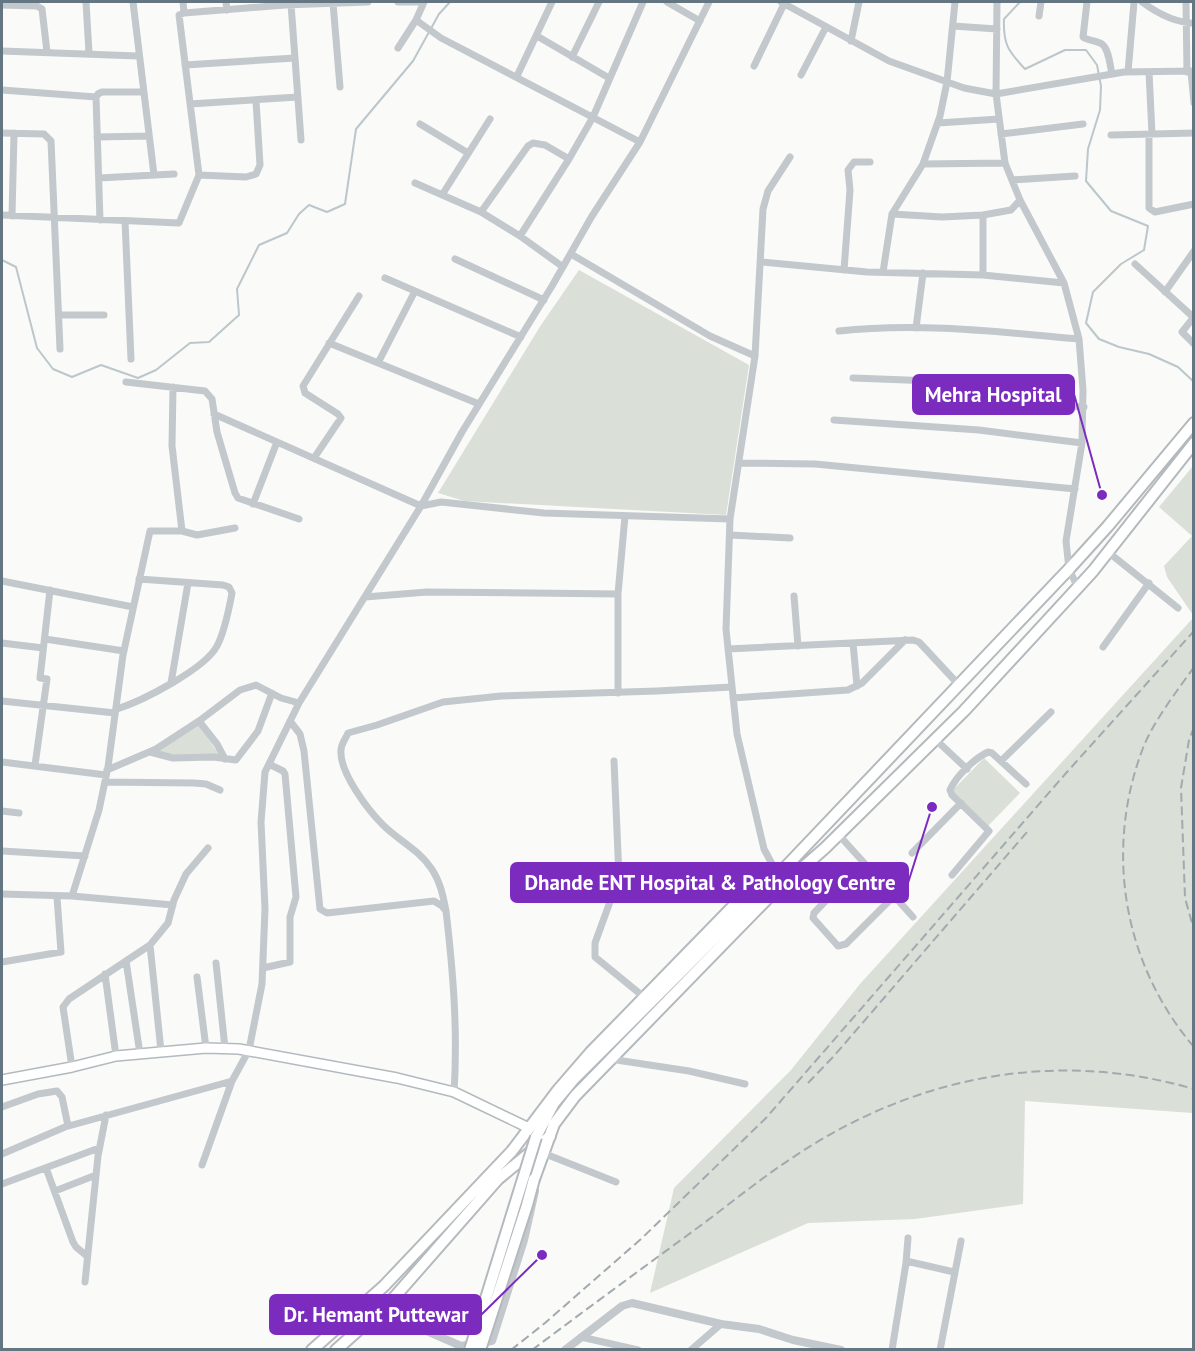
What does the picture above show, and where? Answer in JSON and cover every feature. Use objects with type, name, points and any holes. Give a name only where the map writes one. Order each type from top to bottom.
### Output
[{"type":"main road","points":[[470,1350],[536,1137],[554,1103],[589,1063],[776,877],[1069,569],[1194,423]]},
{"type":"main road","points":[[480,1350],[534,1179],[554,1124],[575,1096],[767,899],[935,740],[1078,588],[1194,443]]},
{"type":"main road","points":[[312,1350],[365,1304],[512,1151],[590,1053],[644,997],[752,887],[763,880],[776,877]]},
{"type":"main road","points":[[2,1080],[116,1056],[206,1048],[249,1050],[397,1078],[454,1092],[529,1128]]},
{"type":"main road","points":[[335,1330],[341,1346],[392,1301],[483,1194],[550,1136]]},
{"type":"street","points":[[86,2],[89,53]]},
{"type":"street","points":[[133,2],[153,175]]},
{"type":"street","points":[[183,2],[184,13]]},
{"type":"street","points":[[226,2],[227,10]]},
{"type":"street","points":[[2,216],[178,223],[199,176],[179,15],[266,4],[368,2]]},
{"type":"street","points":[[398,2],[424,2],[417,20],[398,48]]},
{"type":"street","points":[[517,76],[552,2]]},
{"type":"street","points":[[572,57],[599,2]]},
{"type":"street","points":[[520,236],[593,117],[643,2]]},
{"type":"street","points":[[667,2],[700,21]]},
{"type":"street","points":[[202,1165],[232,1081],[249,1050],[262,984],[265,909],[261,822],[266,772],[269,764],[299,703],[421,506],[592,216],[640,142],[709,2]]},
{"type":"street","points":[[754,66],[783,2],[889,61],[964,88],[996,94],[1109,74],[1191,71]]},
{"type":"street","points":[[851,41],[859,2]]},
{"type":"street","points":[[883,272],[891,214],[923,164],[938,123],[947,82],[955,2]]},
{"type":"street","points":[[997,2],[996,94],[1005,163],[1020,200],[1064,283],[1079,339],[1084,407],[1082,443],[1066,541],[1069,569],[1078,588]]},
{"type":"street","points":[[1039,16],[1041,2]]},
{"type":"street","points":[[1087,2],[1083,37],[1102,44],[1106,51],[1109,74]]},
{"type":"street","points":[[1128,72],[1134,2]]},
{"type":"street","points":[[1142,2],[1157,13],[1190,23]]},
{"type":"street","points":[[1186,2],[1190,23],[1194,103]]},
{"type":"street","points":[[333,3],[340,87]]},
{"type":"street","points":[[291,4],[301,140]]},
{"type":"street","points":[[2,5],[37,6],[42,9],[47,52]]},
{"type":"street","points":[[417,20],[441,38],[640,142]]},
{"type":"street","points":[[953,26],[997,29]]},
{"type":"street","points":[[801,75],[826,27]]},
{"type":"street","points":[[537,36],[609,78]]},
{"type":"street","points":[[2,51],[138,56]]},
{"type":"street","points":[[185,65],[295,58]]},
{"type":"street","points":[[1149,72],[1151,134],[1149,208],[1155,212],[1194,204]]},
{"type":"street","points":[[2,90],[96,97],[102,92],[144,93]]},
{"type":"street","points":[[96,97],[100,220]]},
{"type":"street","points":[[190,104],[298,97]]},
{"type":"street","points":[[199,176],[246,177],[256,174],[260,165],[256,101]]},
{"type":"street","points":[[442,195],[490,119]]},
{"type":"street","points":[[938,123],[999,119]]},
{"type":"street","points":[[420,123],[468,153]]},
{"type":"street","points":[[1001,134],[1083,123]]},
{"type":"street","points":[[2,133],[44,134],[50,139],[56,218],[60,349]]},
{"type":"street","points":[[12,216],[14,133]]},
{"type":"street","points":[[1111,135],[1194,133]]},
{"type":"street","points":[[97,138],[149,136]]},
{"type":"street","points":[[481,212],[528,146],[533,143],[544,145],[569,159]]},
{"type":"street","points":[[776,877],[764,849],[737,734],[726,629],[730,519],[755,356],[765,199],[790,157]]},
{"type":"street","points":[[844,270],[850,190],[848,170],[854,162],[870,162]]},
{"type":"street","points":[[923,164],[1005,163]]},
{"type":"street","points":[[99,178],[174,174]]},
{"type":"street","points":[[1012,180],[1075,176]]},
{"type":"street","points":[[415,183],[481,212],[563,267]]},
{"type":"street","points":[[891,214],[942,217],[983,215],[1011,210],[1020,200]]},
{"type":"street","points":[[983,215],[983,275]]},
{"type":"street","points":[[125,221],[131,359]]},
{"type":"street","points":[[1165,292],[1194,251]]},
{"type":"street","points":[[570,254],[710,336],[755,356]]},
{"type":"street","points":[[455,259],[544,300]]},
{"type":"street","points":[[761,262],[844,270],[983,275],[1064,283]]},
{"type":"street","points":[[1135,264],[1193,317],[1182,332],[1194,344]]},
{"type":"street","points":[[916,328],[923,273]]},
{"type":"street","points":[[384,278],[521,337]]},
{"type":"street","points":[[378,363],[415,291]]},
{"type":"street","points":[[314,458],[340,420],[338,414],[305,393],[304,383],[359,296]]},
{"type":"street","points":[[59,315],[104,315]]},
{"type":"street","points":[[839,331],[878,327],[916,328],[1079,339]]},
{"type":"street","points":[[329,344],[480,404]]},
{"type":"street","points":[[853,378],[1012,384],[1041,403],[1084,407]]},
{"type":"street","points":[[126,382],[205,391],[212,399],[217,432],[235,493],[244,501],[299,519]]},
{"type":"street","points":[[173,387],[172,446],[182,531]]},
{"type":"street","points":[[214,414],[421,506],[441,502],[544,513],[730,519]]},
{"type":"street","points":[[834,420],[979,430],[1082,443]]},
{"type":"street","points":[[253,504],[277,442]]},
{"type":"street","points":[[739,463],[815,464],[1075,489]]},
{"type":"street","points":[[618,693],[618,594],[625,516]]},
{"type":"street","points":[[72,896],[99,810],[124,651],[150,531],[182,531],[197,535],[235,528]]},
{"type":"street","points":[[730,535],[790,538]]},
{"type":"street","points":[[1108,552],[1178,608]]},
{"type":"street","points":[[2,701],[116,711],[146,698],[209,656],[216,647],[232,589],[229,586],[139,579]]},
{"type":"street","points":[[2,581],[133,607]]},
{"type":"street","points":[[171,683],[188,583]]},
{"type":"street","points":[[1103,647],[1149,583]]},
{"type":"street","points":[[35,765],[47,678],[40,678],[50,590]]},
{"type":"street","points":[[365,597],[427,592],[618,594]]},
{"type":"street","points":[[794,596],[798,646]]},
{"type":"street","points":[[45,639],[124,651]]},
{"type":"street","points":[[728,649],[905,640],[919,642],[959,685]]},
{"type":"street","points":[[733,698],[843,691],[857,686],[905,640]]},
{"type":"street","points":[[2,643],[44,648]]},
{"type":"street","points":[[854,643],[857,686]]},
{"type":"street","points":[[106,776],[200,721],[247,686],[256,685],[299,703]]},
{"type":"street","points":[[454,1092],[457,1061],[455,991],[442,887],[430,866],[409,845],[383,825],[357,793],[343,764],[341,749],[348,733],[443,702],[501,696],[732,687]]},
{"type":"street","points":[[150,752],[173,758],[233,760],[239,758],[252,741],[272,693]]},
{"type":"street","points":[[1001,761],[1051,712]]},
{"type":"street","points":[[200,721],[225,759]]},
{"type":"street","points":[[290,721],[300,734],[304,751],[320,909],[327,913],[434,901],[446,911]]},
{"type":"street","points":[[935,740],[967,769]]},
{"type":"street","points":[[952,875],[989,831],[950,790],[967,769],[988,752],[1026,784]]},
{"type":"street","points":[[614,760],[619,877],[595,943],[594,952],[595,957],[644,997]]},
{"type":"street","points":[[2,762],[106,776],[206,784],[220,790]]},
{"type":"street","points":[[263,968],[290,962],[290,917],[296,897],[285,774],[269,764]]},
{"type":"street","points":[[912,853],[961,803]]},
{"type":"street","points":[[2,811],[19,813]]},
{"type":"street","points":[[838,834],[912,917]]},
{"type":"street","points":[[72,1067],[63,1007],[69,999],[150,945],[168,923],[173,904],[186,874],[208,848]]},
{"type":"street","points":[[2,851],[85,856]]},
{"type":"street","points":[[862,863],[814,913],[813,918],[838,946],[846,944],[894,896]]},
{"type":"street","points":[[2,894],[72,896],[173,904]]},
{"type":"street","points":[[2,962],[61,952],[57,897]]},
{"type":"street","points":[[150,945],[160,1051]]},
{"type":"street","points":[[126,961],[140,1054]]},
{"type":"street","points":[[216,963],[225,1048]]},
{"type":"street","points":[[105,974],[116,1056]]},
{"type":"street","points":[[197,977],[206,1048]]},
{"type":"street","points":[[610,1059],[689,1071],[745,1083]]},
{"type":"street","points":[[2,1154],[68,1126],[232,1081]]},
{"type":"street","points":[[2,1107],[38,1094],[57,1091],[62,1097],[68,1126]]},
{"type":"street","points":[[85,1282],[99,1148],[106,1115]]},
{"type":"street","points":[[2,1184],[99,1148]]},
{"type":"street","points":[[365,1304],[461,1346],[492,1341],[524,1240],[541,1159],[616,1182]]},
{"type":"street","points":[[46,1168],[73,1242],[87,1256]]},
{"type":"street","points":[[55,1191],[96,1176]]},
{"type":"street","points":[[892,1350],[908,1238]]},
{"type":"street","points":[[940,1350],[961,1241]]},
{"type":"street","points":[[906,1262],[954,1272]]},
{"type":"street","points":[[565,1350],[622,1306],[628,1304],[722,1324],[759,1329],[793,1340],[842,1350]]},
{"type":"street","points":[[691,1350],[722,1324]]},
{"type":"street","points":[[581,1337],[638,1350]]},
{"type":"street","points":[[791,1350],[793,1340]]},
{"type":"shaded area","points":[[579,270],[749,365],[726,515],[464,501],[438,493],[541,325]]},
{"type":"shaded area","points":[[1193,466],[1193,615],[1167,577],[1164,566],[1192,536],[1159,507]]},
{"type":"shaded area","points":[[1193,618],[1193,1113],[1025,1101],[1023,1204],[915,1219],[808,1223],[650,1293],[674,1188],[791,1070],[860,984]]},
{"type":"shaded area","points":[[199,724],[220,756],[171,756],[156,751]]},
{"type":"shaded area","points":[[984,758],[1020,793],[988,826],[952,791]]},
{"type":"waterway","points":[[2,260],[16,267],[37,348],[53,369],[72,377],[101,365],[138,378],[156,370],[190,343],[209,342],[239,315],[237,289],[259,245],[287,233],[299,214],[309,205],[327,212],[345,204],[356,129],[413,61],[439,14],[450,2]]},
{"type":"waterway","points":[[1020,2],[1004,19],[1004,28],[1008,47],[1025,69],[1065,50],[1086,50],[1097,65],[1101,86],[1100,110],[1088,149],[1086,181],[1111,211],[1148,226],[1144,250],[1121,264],[1093,292],[1086,323],[1099,339],[1119,347],[1149,354],[1178,367],[1194,382]]},
{"type":"railway","points":[[511,1350],[641,1239],[766,1118],[1067,772],[1194,631]]},
{"type":"railway","points":[[1194,667],[1159,717],[1143,748],[1131,787],[1125,826],[1123,866],[1127,905],[1136,943],[1151,980],[1170,1015],[1194,1047]]},
{"type":"railway","points":[[1194,727],[1189,740],[1181,788],[1185,898],[1194,930]]},
{"type":"railway","points":[[808,1083],[834,1056],[1027,832]]},
{"type":"railway","points":[[532,1350],[780,1166],[838,1130],[886,1107],[935,1090],[985,1078],[1036,1071],[1089,1071],[1141,1077],[1194,1089]]},
{"type":"place","name":"Mehra Hospital","points":[[1102,495]]},
{"type":"place","name":"Dhande ENT Hospital & Pathology Centre","points":[[932,807]]},
{"type":"place","name":"Dr. Hemant Puttewar","points":[[542,1255]]}]
